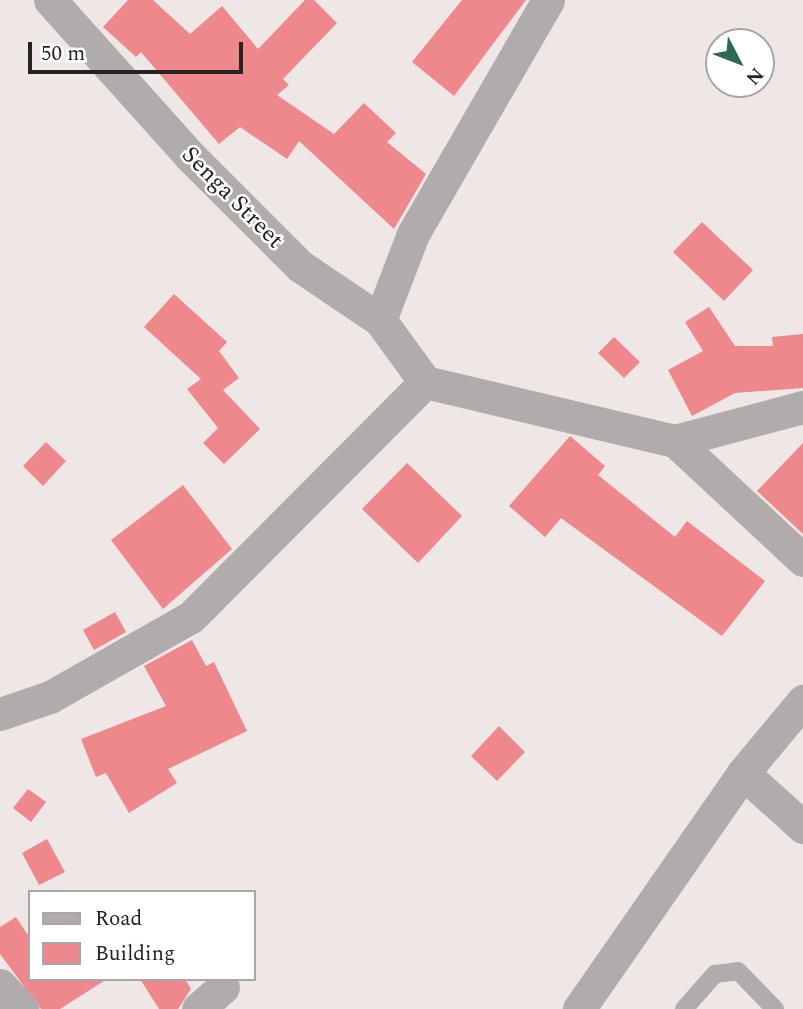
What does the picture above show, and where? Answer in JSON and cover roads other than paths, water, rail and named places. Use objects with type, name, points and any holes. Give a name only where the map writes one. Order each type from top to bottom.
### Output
[{"type":"street","name":"Senga Street","points":[[50,0],[191,157],[300,266],[380,320],[425,382]]},
{"type":"street","points":[[380,320],[413,234],[548,0]]},
{"type":"street","points":[[0,714],[50,697],[191,617],[425,382],[675,440],[803,408]]},
{"type":"street","points":[[675,440],[803,560]]},
{"type":"street","points":[[579,1009],[743,774],[803,701]]},
{"type":"street","points":[[743,774],[803,827]]},
{"type":"street","points":[[0,985],[22,1009]]},
{"type":"street","points":[[198,1009],[223,987]]},
{"type":"lane","points":[[684,1009],[715,974],[738,971],[775,1009]]}]
